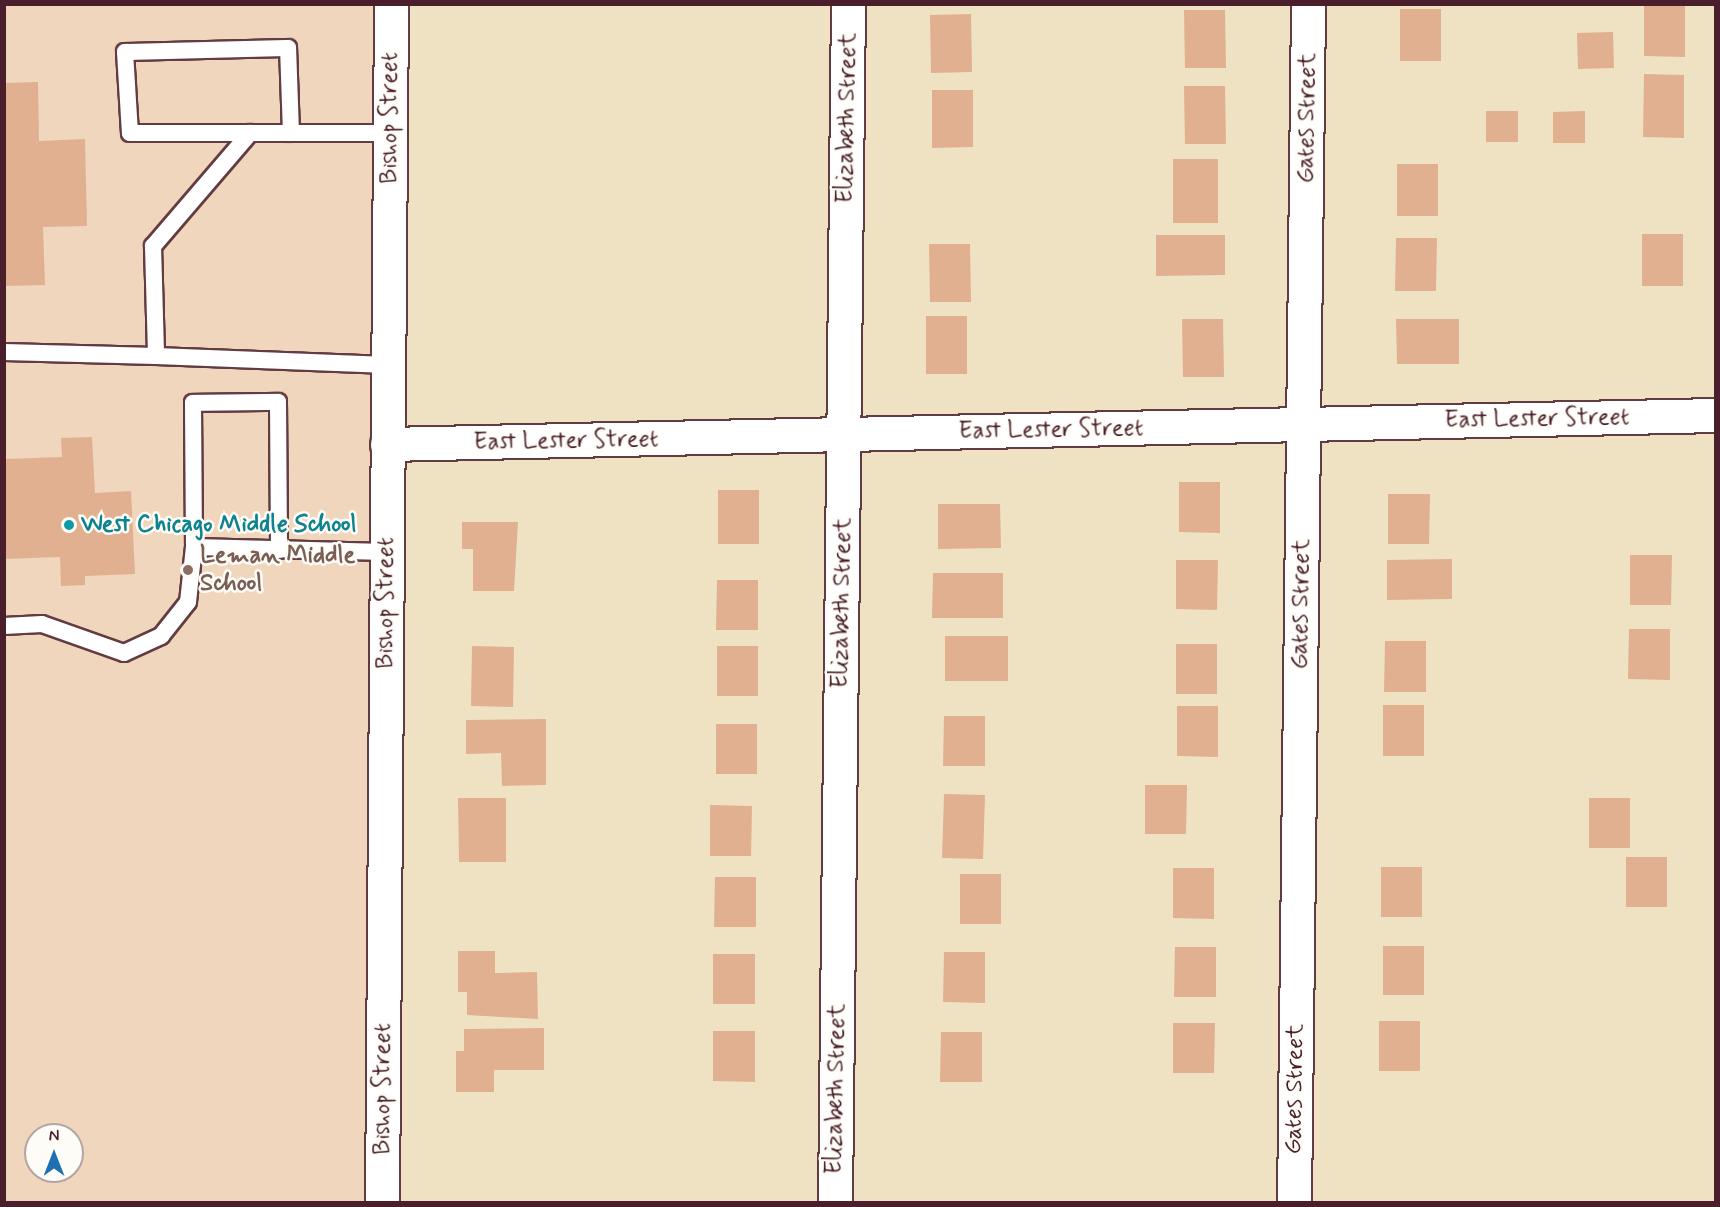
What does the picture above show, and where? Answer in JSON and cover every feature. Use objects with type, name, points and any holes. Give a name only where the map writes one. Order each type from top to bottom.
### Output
[{"type":"street","name":"Bishop Street","points":[[382,1203],[391,4]]},
{"type":"street","name":"Elizabeth Street","points":[[835,1203],[848,4]]},
{"type":"street","name":"Gates Street","points":[[1294,1203],[1308,4]]},
{"type":"street","name":"East Lester Street","points":[[387,444],[1716,416]]},
{"type":"lane","points":[[291,133],[288,48],[125,52],[130,133],[250,133],[291,133],[390,133]]},
{"type":"lane","points":[[156,356],[153,246],[250,133]]},
{"type":"lane","points":[[4,352],[388,365]]},
{"type":"lane","points":[[4,626],[42,624],[124,653],[161,636],[188,602],[194,548],[193,403],[278,402],[279,549]]},
{"type":"lane","points":[[194,548],[387,552]]},
{"type":"shaded area","name":"Leman Middle School","points":[[5,5],[377,5],[365,1202],[5,1202]]},
{"type":"building","points":[[1644,4],[1685,4],[1685,57],[1644,56]]},
{"type":"building","points":[[1400,9],[1441,9],[1441,61],[1400,61]]},
{"type":"building","points":[[1184,10],[1225,10],[1226,68],[1185,68]]},
{"type":"building","points":[[971,14],[972,72],[931,73],[930,15]]},
{"type":"building","points":[[1613,32],[1614,68],[1578,69],[1577,33]]},
{"type":"building","points":[[1644,74],[1684,75],[1684,138],[1643,137]]},
{"type":"building","points":[[38,82],[39,141],[85,139],[87,226],[43,227],[45,285],[4,286],[4,83]]},
{"type":"building","points":[[1184,86],[1225,86],[1226,144],[1185,144]]},
{"type":"building","points":[[932,90],[973,90],[973,147],[932,148]]},
{"type":"building","points":[[1486,111],[1518,111],[1518,142],[1486,142]]},
{"type":"building","points":[[1585,111],[1585,143],[1553,143],[1553,112]]},
{"type":"building","points":[[1173,159],[1218,159],[1218,223],[1173,223]]},
{"type":"building","points":[[1397,164],[1438,164],[1438,216],[1397,216]]},
{"type":"building","points":[[1642,234],[1683,234],[1683,286],[1642,286]]},
{"type":"building","points":[[1156,235],[1225,235],[1225,275],[1156,276]]},
{"type":"building","points":[[1396,238],[1437,238],[1436,291],[1395,291]]},
{"type":"building","points":[[929,244],[970,244],[971,302],[930,302]]},
{"type":"building","points":[[926,316],[967,316],[967,374],[926,374]]},
{"type":"building","points":[[1182,319],[1223,319],[1224,377],[1183,377]]},
{"type":"building","points":[[1396,319],[1459,319],[1459,364],[1397,364]]},
{"type":"building","name":"West Chicago Middle School","points":[[92,437],[95,493],[131,491],[135,574],[85,576],[85,585],[61,586],[60,557],[4,559],[4,459],[62,457],[61,438]]},
{"type":"building","points":[[1179,482],[1220,482],[1220,533],[1179,532]]},
{"type":"building","points":[[718,490],[759,490],[759,544],[718,544]]},
{"type":"building","points":[[1388,494],[1430,494],[1429,544],[1388,544]]},
{"type":"building","points":[[938,504],[1000,504],[1001,548],[938,549]]},
{"type":"building","points":[[462,522],[518,522],[514,591],[473,591],[473,549],[462,549]]},
{"type":"building","points":[[1630,555],[1672,555],[1671,605],[1630,605]]},
{"type":"building","points":[[1452,559],[1452,599],[1387,600],[1387,560]]},
{"type":"building","points":[[1176,560],[1218,560],[1217,610],[1176,609]]},
{"type":"building","points":[[933,573],[1003,573],[1003,618],[932,618]]},
{"type":"building","points":[[717,580],[758,580],[758,630],[716,630]]},
{"type":"building","points":[[1629,629],[1670,629],[1670,680],[1628,679]]},
{"type":"building","points":[[945,636],[1008,636],[1008,681],[945,681]]},
{"type":"building","points":[[1385,641],[1426,641],[1426,692],[1384,692]]},
{"type":"building","points":[[1176,644],[1217,644],[1217,694],[1176,694]]},
{"type":"building","points":[[472,646],[514,647],[513,707],[471,706]]},
{"type":"building","points":[[717,646],[758,646],[758,696],[717,696]]},
{"type":"building","points":[[1383,705],[1424,705],[1424,756],[1383,756]]},
{"type":"building","points":[[1177,706],[1218,706],[1218,757],[1177,756]]},
{"type":"building","points":[[944,716],[985,716],[985,766],[943,766]]},
{"type":"building","points":[[546,719],[546,785],[502,786],[501,753],[466,754],[466,720]]},
{"type":"building","points":[[716,724],[757,724],[757,774],[716,774]]},
{"type":"building","points":[[1145,785],[1187,785],[1186,834],[1145,834]]},
{"type":"building","points":[[944,794],[985,795],[983,859],[942,858]]},
{"type":"building","points":[[458,798],[506,798],[506,862],[459,862]]},
{"type":"building","points":[[1589,798],[1630,798],[1630,848],[1589,848]]},
{"type":"building","points":[[710,805],[752,806],[751,856],[710,856]]},
{"type":"building","points":[[1626,857],[1667,857],[1667,907],[1626,907]]},
{"type":"building","points":[[1381,867],[1422,867],[1422,917],[1381,917]]},
{"type":"building","points":[[1173,868],[1214,868],[1214,919],[1173,918]]},
{"type":"building","points":[[960,874],[1001,874],[1001,924],[960,924]]},
{"type":"building","points":[[715,877],[756,877],[756,927],[714,927]]},
{"type":"building","points":[[1383,946],[1424,946],[1424,995],[1383,995]]},
{"type":"building","points":[[1175,947],[1216,947],[1216,997],[1174,997]]},
{"type":"building","points":[[458,951],[495,951],[495,973],[537,972],[538,1019],[467,1015],[467,992],[458,992]]},
{"type":"building","points":[[944,952],[985,952],[985,1003],[943,1002]]},
{"type":"building","points":[[713,954],[755,954],[755,1004],[713,1004]]},
{"type":"building","points":[[1379,1021],[1420,1021],[1420,1071],[1379,1071]]},
{"type":"building","points":[[1173,1023],[1215,1023],[1214,1073],[1173,1073]]},
{"type":"building","points":[[544,1028],[544,1070],[494,1070],[494,1092],[456,1092],[456,1051],[464,1051],[464,1029]]},
{"type":"building","points":[[713,1031],[755,1031],[755,1082],[713,1081]]},
{"type":"building","points":[[941,1032],[982,1032],[982,1082],[940,1082]]},
{"type":"place","name":"West Chicago Middle School","points":[[69,525]]},
{"type":"place","name":"Leman Middle School","points":[[188,570]]}]
